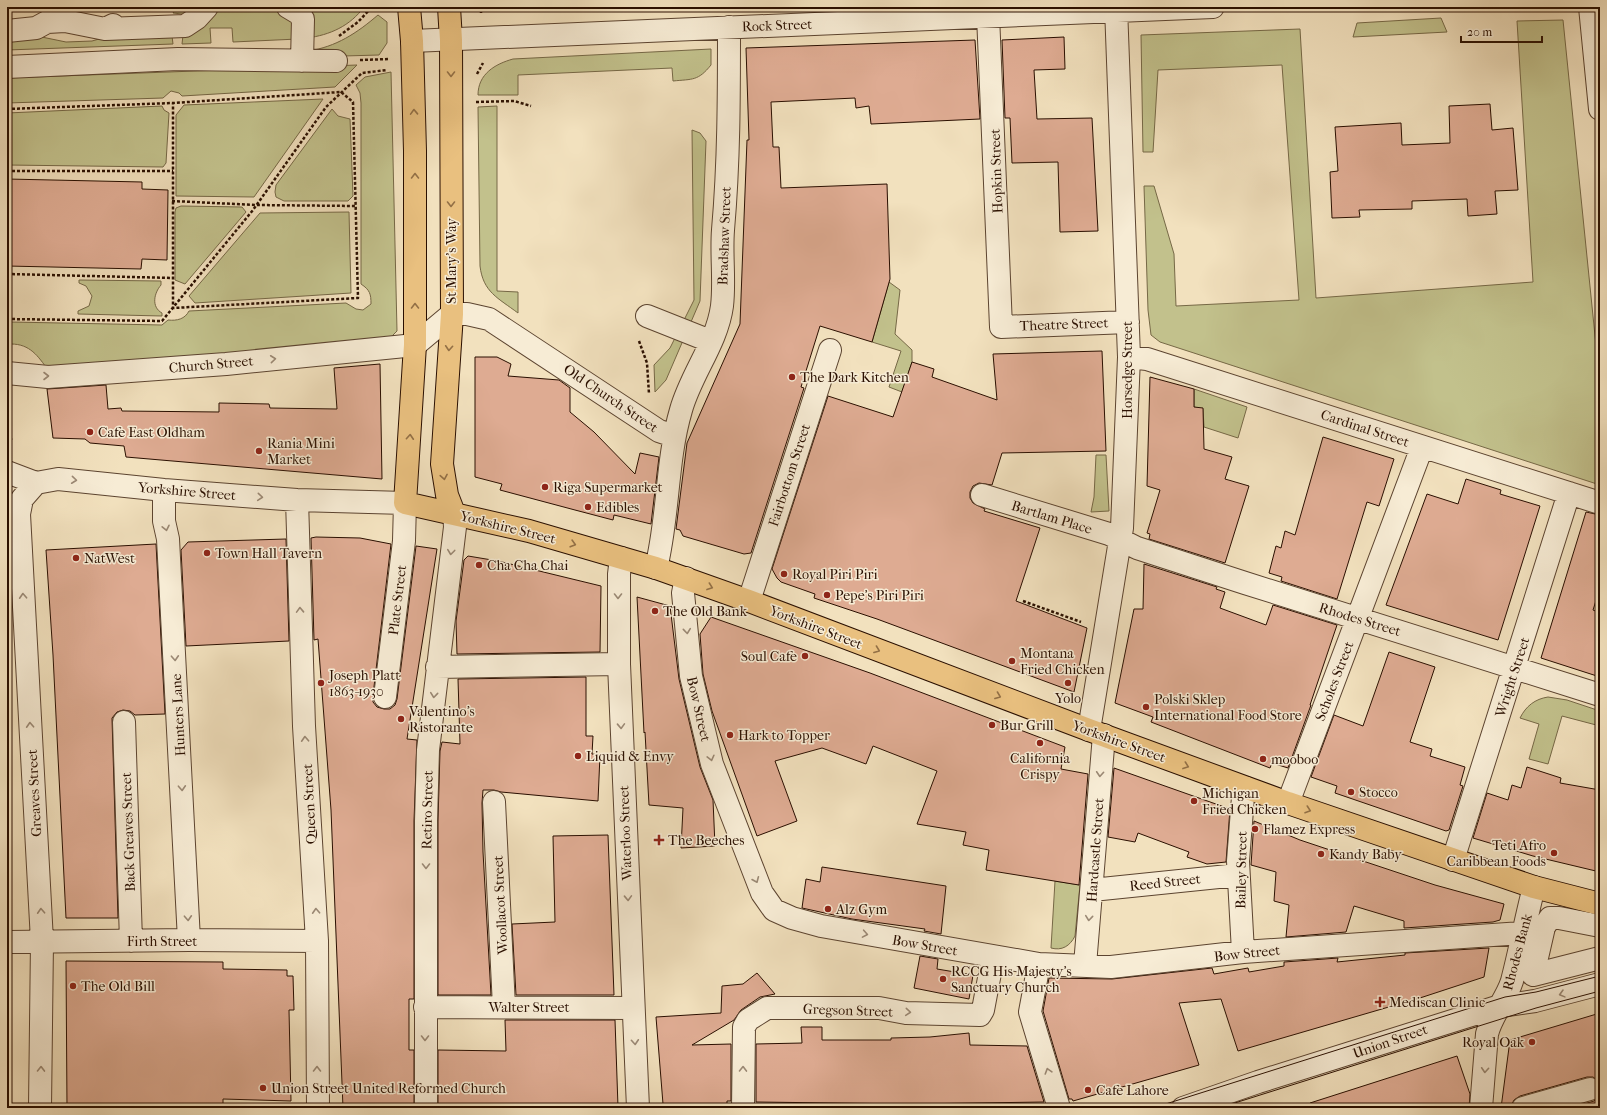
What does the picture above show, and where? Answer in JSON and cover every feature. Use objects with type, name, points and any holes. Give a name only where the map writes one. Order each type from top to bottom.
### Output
[{"type":"main road","points":[[405,503],[415,345],[416,151],[412,40],[409,7]]},
{"type":"main road","name":"St Mary's Way","points":[[449,7],[451,40],[452,314],[442,464],[447,495],[454,513]]},
{"type":"main road","name":"Yorkshire Street","points":[[405,503],[528,531],[686,578],[1096,733],[1288,803],[1534,887],[1600,904]]},
{"type":"street","points":[[288,7],[298,13],[303,19],[302,61]]},
{"type":"street","name":"Rock Street","points":[[412,40],[451,40],[1102,12],[1116,9],[1213,7]]},
{"type":"street","points":[[1590,7],[1600,109]]},
{"type":"street","points":[[7,31],[36,28],[47,22],[65,22],[109,27],[177,21],[185,26],[211,8]]},
{"type":"street","name":"Horsedge Street","points":[[1096,733],[1120,541],[1129,357],[1116,9]]},
{"type":"street","name":"Hopkin Street","points":[[988,16],[1001,327]]},
{"type":"street","points":[[177,21],[178,59]]},
{"type":"street","name":"Bradshaw Street","points":[[674,436],[681,408],[716,327],[722,306],[723,230],[726,211],[729,102],[729,27]]},
{"type":"street","points":[[7,67],[178,59],[336,61]]},
{"type":"street","points":[[415,345],[452,314]]},
{"type":"street","name":"Old Church Street","points":[[452,314],[467,314],[489,319],[659,431],[674,436],[663,536],[656,568]]},
{"type":"street","points":[[648,316],[710,341]]},
{"type":"street","name":"Theatre Street","points":[[1001,327],[1128,322]]},
{"type":"street","name":"Church Street","points":[[7,373],[32,376],[56,376],[226,364],[415,345]]},
{"type":"street","name":"Fairbottom Street","points":[[749,601],[830,350]]},
{"type":"street","name":"Cardinal Street","points":[[1129,357],[1147,359],[1600,503]]},
{"type":"street","name":"Scholes Street","points":[[1288,803],[1422,447]]},
{"type":"street","points":[[7,472],[36,483]]},
{"type":"street","name":"Yorkshire Street","points":[[36,483],[58,479],[164,490],[297,500],[405,503]]},
{"type":"street","name":"Greaves Street","points":[[36,483],[22,499],[19,514],[42,941],[40,1108]]},
{"type":"street","name":"Hunters Lane","points":[[164,490],[163,503],[169,555],[189,940]]},
{"type":"street","name":"Wright Street","points":[[1453,860],[1570,493]]},
{"type":"street","name":"Bartlam Place","points":[[982,495],[1109,534],[1120,541]]},
{"type":"street","name":"Queen Street","points":[[297,500],[304,726],[317,942],[318,1108]]},
{"type":"street","name":"Plate Street","points":[[385,697],[404,541],[405,503]]},
{"type":"street","name":"Retiro Street","points":[[426,1108],[426,821],[428,750],[454,527],[454,513]]},
{"type":"street","name":"Rhodes Street","points":[[1120,541],[1358,619],[1515,667],[1600,695]]},
{"type":"street","name":"Waterloo Street","points":[[621,558],[619,574],[619,664],[638,1108]]},
{"type":"street","name":"Bow Street","points":[[686,578],[683,593],[691,676],[712,764],[762,893],[774,910],[792,918],[821,926],[1038,964],[1111,967],[1243,952],[1522,933]]},
{"type":"street","points":[[437,667],[619,664]]},
{"type":"street","name":"Back Greaves Street","points":[[124,722],[131,941]]},
{"type":"street","name":"Hardcastle Street","points":[[1085,965],[1092,890],[1096,733]]},
{"type":"street","name":"Bailey Street","points":[[1243,952],[1238,875],[1243,797],[1246,788]]},
{"type":"street","name":"Woollacot Street","points":[[494,802],[504,1007]]},
{"type":"street","name":"Reed Street","points":[[1092,890],[1238,875]]},
{"type":"street","name":"Rhodes Bank","points":[[1481,1108],[1487,1034],[1490,1022],[1500,1006],[1512,981],[1522,933],[1534,887]]},
{"type":"street","points":[[1600,926],[1558,918],[1550,918],[1544,927],[1533,975],[1600,958]]},
{"type":"street","name":"Firth Street","points":[[7,942],[189,940],[317,942]]},
{"type":"street","name":"Gregson Street","points":[[743,1108],[744,1027],[748,1020],[767,1008],[879,1008],[913,1013],[980,1015],[983,1010],[993,957]]},
{"type":"street","points":[[1038,964],[1030,1012],[1059,1108]]},
{"type":"street","name":"Union Street","points":[[1183,1108],[1258,1082],[1500,1006],[1535,1001],[1600,984]]},
{"type":"street","name":"Walter Street","points":[[425,1007],[633,1008]]},
{"type":"street","points":[[1522,1108],[1590,1089]]},
{"type":"path","points":[[477,7],[481,10]]},
{"type":"path","points":[[336,61],[397,58]]},
{"type":"path","points":[[7,319],[162,321],[256,205],[326,107],[362,73],[391,69]]},
{"type":"path","points":[[7,109],[173,103],[341,92],[353,102],[358,298],[173,308]]},
{"type":"path","points":[[471,103],[514,101],[531,106]]},
{"type":"path","points":[[173,103],[173,308]]},
{"type":"path","points":[[7,171],[173,171]]},
{"type":"path","points":[[172,201],[256,205],[356,206]]},
{"type":"path","points":[[7,274],[173,278]]},
{"type":"path","points":[[638,338],[647,363],[649,398]]},
{"type":"path","points":[[10,423],[11,440]]},
{"type":"path","points":[[1022,601],[1084,623]]},
{"type":"shaded area","points":[[177,7],[199,7],[183,16],[182,14],[173,13]]},
{"type":"shaded area","points":[[220,7],[286,7],[298,39],[233,42],[232,28],[210,28],[211,43],[182,44],[183,35]]},
{"type":"shaded area","points":[[293,7],[364,7],[358,14],[339,28],[324,35],[307,38]]},
{"type":"shaded area","points":[[378,15],[387,22],[387,43],[379,55],[308,57],[308,51],[337,43],[362,28]]},
{"type":"shaded area","points":[[1441,18],[1447,32],[1353,37],[1357,23]]},
{"type":"shaded area","points":[[1563,20],[1600,385],[1600,485],[1160,342],[1151,335],[1148,310],[1144,186],[1154,186],[1174,254],[1176,306],[1299,300],[1282,65],[1158,70],[1153,152],[1143,152],[1141,35],[1300,29],[1316,298],[1533,282],[1517,21]]},
{"type":"shaded area","points":[[7,35],[32,35],[66,42],[92,41],[106,37],[172,36],[173,44],[7,50]]},
{"type":"shaded area","points":[[711,49],[711,65],[699,77],[690,79],[673,81],[672,68],[518,75],[518,95],[478,95],[481,81],[484,76],[494,67],[513,59]]},
{"type":"shaded area","points":[[357,65],[335,87],[182,96],[179,93],[171,91],[163,98],[7,103],[7,78]]},
{"type":"shaded area","points":[[391,72],[397,331],[390,338],[48,370],[33,352],[23,346],[11,344],[10,322],[162,325],[168,320],[178,320],[183,318],[189,311],[346,303],[356,309],[363,310],[371,304],[371,301],[368,290],[361,284],[361,103],[360,93],[356,85],[365,77]]},
{"type":"shaded area","points":[[323,99],[254,197],[176,196],[176,115],[184,105]]},
{"type":"shaded area","points":[[162,106],[164,110],[169,113],[166,163],[163,167],[7,165],[7,113]]},
{"type":"shaded area","points":[[497,106],[497,291],[518,292],[518,313],[493,294],[488,288],[484,282],[480,266],[478,107]]},
{"type":"shaded area","points":[[332,109],[338,116],[350,119],[353,196],[348,201],[284,201],[276,197],[276,185]]},
{"type":"shaded area","points":[[692,130],[700,133],[706,141],[700,301],[666,380],[655,392],[654,365],[670,348],[694,300]]},
{"type":"shaded area","points":[[181,206],[242,207],[246,212],[185,284],[175,280],[175,212],[176,208]]},
{"type":"shaded area","points":[[349,212],[351,293],[195,303],[189,296],[260,213]]},
{"type":"shaded area","points":[[79,280],[161,281],[161,285],[155,296],[155,304],[162,313],[162,316],[78,314],[78,311],[89,306],[92,296],[86,286],[79,283]]},
{"type":"shaded area","points":[[889,282],[900,290],[895,334],[912,350],[912,362],[902,392],[889,387],[901,351],[872,342]]},
{"type":"shaded area","points":[[1194,389],[1247,407],[1238,438],[1204,427],[1203,409],[1194,407]]},
{"type":"shaded area","points":[[1096,455],[1106,455],[1109,511],[1091,512],[1094,497]]},
{"type":"shaded area","points":[[1548,697],[1567,700],[1600,711],[1600,726],[1562,716],[1548,764],[1529,759],[1539,724],[1520,718],[1531,704],[1539,699]]},
{"type":"shaded area","points":[[1055,881],[1080,885],[1075,936],[1071,943],[1059,949],[1051,948]]},
{"type":"building","points":[[1064,37],[1065,69],[1034,70],[1037,119],[1092,118],[1098,231],[1060,232],[1058,162],[1012,163],[1010,118],[1005,118],[1002,40]]},
{"type":"building","points":[[975,40],[980,119],[871,124],[869,106],[856,108],[855,98],[771,102],[773,147],[779,147],[781,188],[887,184],[890,279],[872,342],[820,326],[801,387],[804,388],[751,553],[744,554],[683,536],[680,530],[676,529],[687,443],[740,324],[747,140],[749,140],[746,48]]},
{"type":"building","points":[[1490,104],[1492,130],[1513,128],[1518,190],[1495,191],[1497,214],[1468,216],[1467,199],[1412,201],[1412,209],[1359,210],[1360,217],[1332,218],[1330,172],[1338,171],[1335,127],[1401,123],[1402,145],[1450,143],[1449,106]]},
{"type":"building","points":[[7,179],[142,182],[142,189],[168,190],[167,260],[142,259],[141,269],[7,266]]},
{"type":"building","points":[[1102,351],[1106,451],[1002,453],[992,485],[979,483],[973,486],[970,492],[970,498],[973,503],[985,509],[984,511],[1040,528],[1016,601],[1087,628],[1074,692],[877,619],[814,598],[815,594],[781,582],[777,578],[772,569],[828,396],[893,417],[912,362],[934,369],[932,377],[997,400],[993,354]]},
{"type":"building","points":[[475,357],[497,357],[511,364],[508,376],[559,380],[570,388],[570,412],[594,432],[635,474],[640,453],[659,457],[651,524],[614,515],[613,520],[500,490],[502,484],[475,477]]},
{"type":"building","points":[[380,364],[382,479],[126,457],[124,446],[90,443],[85,439],[53,438],[47,389],[106,385],[108,409],[121,408],[122,411],[219,412],[219,403],[269,404],[270,408],[337,409],[334,368]]},
{"type":"building","points":[[1150,377],[1194,389],[1194,407],[1203,408],[1204,449],[1232,457],[1225,479],[1249,486],[1225,563],[1149,539],[1150,534],[1147,533],[1160,490],[1147,486]]},
{"type":"building","points":[[1323,437],[1394,459],[1379,506],[1367,502],[1337,599],[1281,581],[1282,577],[1269,573],[1276,546],[1281,548],[1285,531],[1295,535]]},
{"type":"building","points":[[1466,479],[1501,490],[1500,494],[1540,506],[1498,640],[1386,605],[1427,494],[1458,504]]},
{"type":"building","points":[[1586,512],[1600,515],[1600,588],[1593,610],[1600,613],[1600,677],[1541,658]]},
{"type":"building","points":[[311,538],[360,538],[391,544],[373,695],[373,702],[377,707],[384,709],[390,709],[395,705],[397,699],[416,546],[437,549],[407,739],[417,740],[414,821],[414,999],[409,999],[409,1050],[414,1050],[414,1104],[410,1104],[410,1108],[343,1108],[331,810],[318,639],[314,640]]},
{"type":"building","points":[[286,539],[289,641],[186,646],[181,550],[188,542]]},
{"type":"building","points":[[156,544],[165,714],[135,715],[130,711],[123,710],[117,712],[112,718],[118,918],[66,918],[53,655],[46,550]]},
{"type":"building","points":[[468,556],[498,561],[601,586],[600,652],[457,654],[456,621],[464,560]]},
{"type":"building","points":[[1144,564],[1217,587],[1216,589],[1225,592],[1220,608],[1266,625],[1273,605],[1337,625],[1311,705],[1288,768],[1272,763],[1270,768],[1151,722],[1153,717],[1115,703],[1134,609],[1143,609]]},
{"type":"building","points":[[637,597],[670,606],[679,679],[700,767],[713,800],[715,846],[681,848],[683,808],[649,805]]},
{"type":"building","points":[[711,617],[870,673],[1065,747],[1061,769],[1088,774],[1079,885],[986,870],[989,850],[963,845],[966,832],[917,824],[937,771],[873,746],[866,764],[822,748],[775,761],[797,821],[757,836],[712,711],[703,674],[700,634]]},
{"type":"building","points":[[1389,652],[1435,667],[1410,742],[1432,749],[1430,756],[1465,767],[1460,785],[1463,786],[1449,830],[1446,831],[1335,793],[1337,786],[1311,777],[1334,715],[1363,726]]},
{"type":"building","points":[[586,677],[586,736],[593,736],[592,754],[600,755],[598,801],[483,790],[483,852],[491,995],[438,995],[438,821],[440,751],[442,742],[460,744],[458,679]]},
{"type":"building","points":[[1527,767],[1561,778],[1560,783],[1600,790],[1600,872],[1533,856],[1473,838],[1487,793],[1508,800],[1512,785],[1521,788]]},
{"type":"building","points":[[1114,768],[1230,809],[1226,862],[1207,864],[1187,857],[1189,852],[1138,833],[1135,842],[1108,837]]},
{"type":"building","points":[[1254,821],[1300,840],[1435,885],[1504,904],[1500,920],[1493,922],[1404,928],[1404,921],[1354,906],[1346,932],[1286,937],[1289,905],[1274,901],[1276,872],[1251,865]]},
{"type":"building","points":[[608,835],[614,995],[516,995],[512,924],[555,922],[553,836]]},
{"type":"building","points":[[822,867],[946,886],[941,934],[924,931],[925,929],[852,919],[802,908],[806,879],[820,882]]},
{"type":"building","points":[[1489,948],[1484,977],[1423,997],[1238,1051],[1221,999],[1179,1003],[1199,1065],[1073,1101],[1072,1099],[1069,1099],[1043,1011],[1049,978],[1112,979],[1212,968],[1214,974],[1248,968],[1249,972],[1284,966],[1284,962],[1338,958],[1337,962],[1405,955],[1405,953]]},
{"type":"building","points":[[920,956],[938,959],[937,969],[973,975],[969,999],[914,988]]},
{"type":"building","points":[[66,961],[223,962],[223,969],[287,970],[287,976],[293,976],[294,1010],[289,1010],[291,1101],[223,1099],[223,1107],[67,1108]]},
{"type":"building","points":[[757,973],[775,994],[760,997],[741,1010],[734,1020],[692,1045],[731,1044],[731,1101],[727,1101],[727,1104],[715,1104],[716,1108],[676,1108],[676,1105],[663,1104],[656,1017],[721,1013],[722,986],[743,984]]},
{"type":"building","points":[[1600,1013],[1600,1082],[1593,1077],[1587,1077],[1520,1096],[1514,1100],[1511,1106],[1501,1108],[1510,1040]]},
{"type":"building","points":[[505,1020],[615,1020],[618,1107],[438,1105],[438,1050],[506,1051]]},
{"type":"building","points":[[801,1027],[822,1027],[822,1040],[891,1040],[891,1038],[930,1037],[969,1033],[970,1045],[1027,1046],[1044,1102],[912,1104],[756,1102],[756,1044],[802,1043]]},
{"type":"building","points":[[1457,1056],[1470,1094],[1469,1108],[1310,1108],[1310,1103]]},
{"type":"building","points":[[1600,1096],[1600,1108],[1585,1108],[1584,1104],[1594,1101]]},
{"type":"tram line","points":[[1153,1108],[1505,997],[1536,992],[1600,976]]},
{"type":"tram line","points":[[1219,1108],[1536,1008],[1600,991]]},
{"type":"place","name":"The Dark Kitchen","points":[[792,377]]},
{"type":"place","name":"Cafe East Oldham","points":[[90,432]]},
{"type":"place","name":"Rania Mini Market","points":[[259,451]]},
{"type":"place","name":"Riga Supermarket","points":[[545,487]]},
{"type":"place","name":"Edibles","points":[[588,507]]},
{"type":"place","name":"Town Hall Tavern","points":[[207,553]]},
{"type":"place","name":"NatWest","points":[[76,558]]},
{"type":"place","name":"Cha Cha Chai","points":[[479,565]]},
{"type":"place","name":"Royal Piri Piri","points":[[784,574]]},
{"type":"place","name":"Pepe's Piri Piri","points":[[827,595]]},
{"type":"place","name":"The Old Bank","points":[[655,611]]},
{"type":"place","name":"Soul Cafe","points":[[805,656]]},
{"type":"place","name":"Montana Fried Chicken","points":[[1012,661]]},
{"type":"place","name":"Joseph Platt 1863-1930","points":[[321,683]]},
{"type":"place","name":"Yolo","points":[[1068,683]]},
{"type":"place","name":"Polski Sklep International Food Store","points":[[1146,707]]},
{"type":"place","name":"Valentino's Ristorante","points":[[401,719]]},
{"type":"place","name":"Bur Grill","points":[[992,725]]},
{"type":"place","name":"Hark to Topper","points":[[730,735]]},
{"type":"place","name":"California Crispy","points":[[1040,743]]},
{"type":"place","name":"Liquid & Envy","points":[[578,756]]},
{"type":"place","name":"mooboo","points":[[1263,759]]},
{"type":"place","name":"Stocco","points":[[1351,792]]},
{"type":"place","name":"Michigan Fried Chicken","points":[[1194,801]]},
{"type":"place","name":"Flamez Express","points":[[1255,829]]},
{"type":"place","name":"The Beeches","points":[[659,840]]},
{"type":"place","name":"Teti Afro Caribbean Foods","points":[[1554,853]]},
{"type":"place","name":"Kandy Baby","points":[[1321,854]]},
{"type":"place","name":"Alz Gym","points":[[828,909]]},
{"type":"place","name":"RCCG His Majesty's Sanctuary Church","points":[[943,979]]},
{"type":"place","name":"The Old Bill","points":[[73,986]]},
{"type":"place","name":"Mediscan Clinic","points":[[1380,1002]]},
{"type":"place","name":"Royal Oak","points":[[1532,1042]]},
{"type":"place","name":"Union Street United Reformed Church","points":[[263,1088]]},
{"type":"place","name":"Cafe Lahore","points":[[1088,1090]]}]
